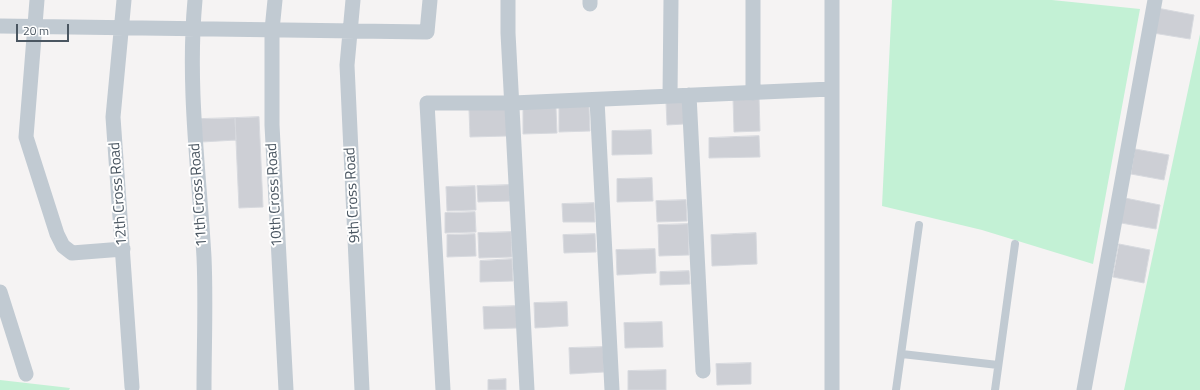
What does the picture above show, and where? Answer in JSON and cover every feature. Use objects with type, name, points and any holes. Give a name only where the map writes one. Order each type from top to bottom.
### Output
[{"type":"street","points":[[36,0],[26,137],[57,234],[63,246],[72,253],[123,249]]},
{"type":"street","name":"12th Cross Road","points":[[124,0],[113,117],[132,387]]},
{"type":"street","name":"11th Cross Road","points":[[195,0],[193,29],[194,120],[204,258],[204,390]]},
{"type":"street","name":"10th Cross Road","points":[[276,0],[272,30],[272,125],[286,390]]},
{"type":"street","name":"9th Cross Road","points":[[353,0],[347,65],[362,390]]},
{"type":"street","points":[[0,26],[427,32],[430,0]]},
{"type":"street","points":[[508,0],[508,34],[513,103],[527,390]]},
{"type":"street","points":[[670,96],[671,0]]},
{"type":"street","points":[[753,0],[753,93]]},
{"type":"street","points":[[832,0],[832,390]]},
{"type":"street","points":[[1084,390],[1155,0]]},
{"type":"street","points":[[443,390],[427,103],[513,103],[831,89]]},
{"type":"street","points":[[689,95],[703,371]]},
{"type":"street","points":[[597,100],[612,390]]},
{"type":"street","points":[[0,292],[26,374]]},
{"type":"lane","points":[[896,390],[919,225]]},
{"type":"lane","points":[[996,390],[998,365],[1015,244]]},
{"type":"lane","points":[[902,354],[998,365]]},
{"type":"green space","points":[[892,0],[1052,0],[1140,9],[1093,264],[982,230],[882,206]]},
{"type":"green space","points":[[1200,34],[1200,390],[1124,390]]},
{"type":"green space","points":[[0,380],[70,388],[69,390],[0,390]]},
{"type":"building","points":[[1157,8],[1194,15],[1190,39],[1153,33]]},
{"type":"building","points":[[759,97],[760,131],[734,132],[733,98]]},
{"type":"building","points":[[683,101],[684,124],[667,125],[666,102]]},
{"type":"building","points":[[589,106],[590,131],[559,132],[559,107]]},
{"type":"building","points":[[506,108],[507,136],[470,137],[469,110]]},
{"type":"building","points":[[556,108],[557,133],[523,134],[523,109]]},
{"type":"building","points":[[259,117],[263,207],[239,208],[235,118]]},
{"type":"building","points":[[235,118],[236,140],[202,142],[201,119]]},
{"type":"building","points":[[651,130],[652,154],[612,155],[612,131]]},
{"type":"building","points":[[759,136],[760,157],[709,158],[709,138]]},
{"type":"building","points":[[1135,149],[1169,155],[1164,180],[1131,174]]},
{"type":"building","points":[[652,178],[653,201],[617,202],[617,179]]},
{"type":"building","points":[[509,185],[510,201],[478,202],[477,186]]},
{"type":"building","points":[[475,186],[476,210],[447,211],[446,187]]},
{"type":"building","points":[[1125,198],[1160,205],[1156,229],[1121,223]]},
{"type":"building","points":[[686,200],[687,221],[657,222],[656,201]]},
{"type":"building","points":[[594,203],[595,222],[563,222],[562,204]]},
{"type":"building","points":[[475,212],[476,232],[445,233],[445,213]]},
{"type":"building","points":[[688,224],[689,255],[659,256],[658,225]]},
{"type":"building","points":[[511,232],[512,257],[479,258],[478,233]]},
{"type":"building","points":[[756,233],[757,264],[712,266],[711,235]]},
{"type":"building","points":[[475,234],[476,256],[447,257],[447,235]]},
{"type":"building","points":[[595,234],[596,252],[564,253],[563,235]]},
{"type":"building","points":[[1119,244],[1150,250],[1144,283],[1113,277]]},
{"type":"building","points":[[655,249],[656,273],[617,275],[616,250]]},
{"type":"building","points":[[512,259],[513,281],[480,282],[480,261]]},
{"type":"building","points":[[689,271],[690,284],[660,285],[660,272]]},
{"type":"building","points":[[567,302],[568,326],[535,328],[534,303]]},
{"type":"building","points":[[516,306],[517,328],[484,329],[483,307]]},
{"type":"building","points":[[662,322],[663,347],[625,348],[624,323]]},
{"type":"building","points":[[603,347],[604,372],[570,374],[569,348]]},
{"type":"building","points":[[751,363],[751,384],[717,385],[716,364]]},
{"type":"building","points":[[666,370],[666,390],[628,390],[628,371]]},
{"type":"building","points":[[506,379],[506,390],[488,390],[488,380]]}]
